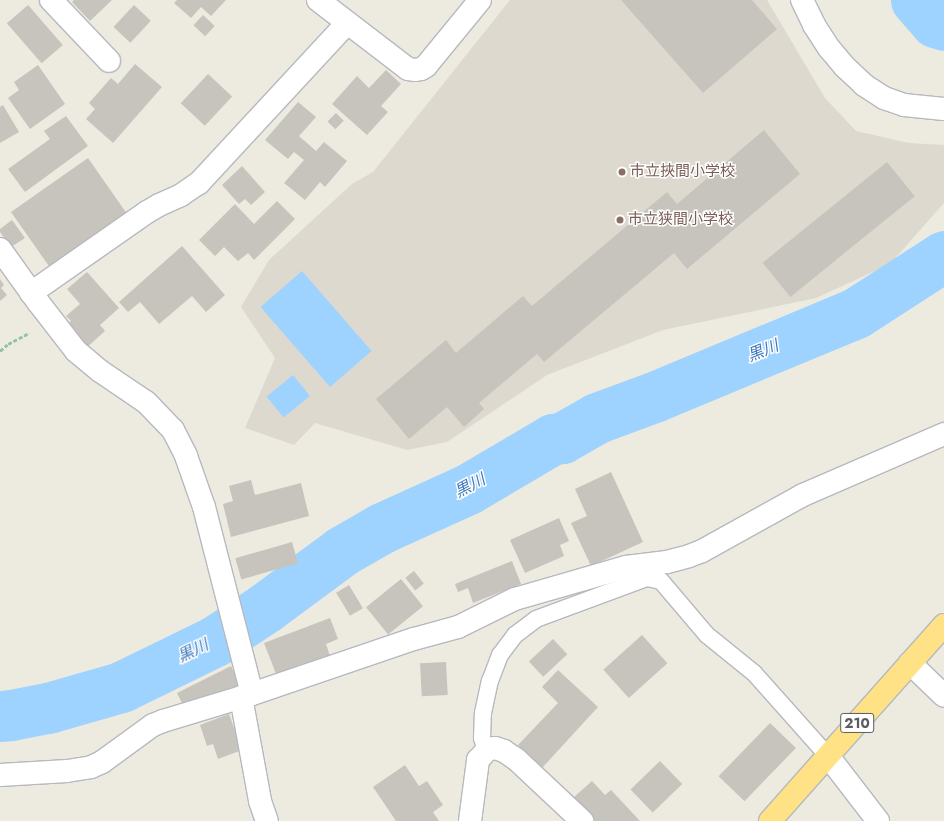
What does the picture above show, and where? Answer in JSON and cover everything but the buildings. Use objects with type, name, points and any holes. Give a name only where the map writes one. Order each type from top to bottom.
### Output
[{"type":"highway","name":"210","points":[[770,821],[944,625]]},
{"type":"street","points":[[51,0],[108,61]]},
{"type":"street","points":[[318,0],[408,69],[421,69],[480,0]]},
{"type":"street","points":[[802,0],[814,25],[829,48],[845,68],[864,85],[884,98],[904,105],[944,109]]},
{"type":"street","points":[[31,293],[159,204],[181,196],[199,183],[347,23]]},
{"type":"street","points":[[0,249],[52,321],[88,363],[146,402],[173,430],[186,456],[204,507],[232,614],[248,692],[260,801],[267,821]]},
{"type":"street","points":[[0,775],[67,772],[91,768],[102,762],[153,725],[248,692],[414,639],[458,627],[515,599],[626,567],[658,572],[677,560],[702,551],[803,495],[944,434]]},
{"type":"street","points":[[910,663],[944,696]]},
{"type":"street","points":[[470,821],[478,760],[486,751],[495,748],[504,751],[516,759],[582,821]]},
{"type":"street","points":[[828,756],[878,821]]},
{"type":"lane","points":[[486,751],[482,738],[483,713],[490,681],[500,655],[515,635],[536,619],[640,581],[658,572],[707,635],[754,673],[828,756]]},
{"type":"path","points":[[0,351],[8,344],[52,321]]},
{"type":"shaded area","name":"市立狭間小学校","points":[[510,0],[767,0],[825,98],[856,131],[909,143],[944,145],[944,203],[890,264],[816,298],[663,330],[547,375],[447,442],[407,450],[315,423],[294,445],[245,428],[275,358],[241,307],[269,260],[352,184],[373,172]]},
{"type":"water","points":[[302,271],[372,351],[330,387],[260,307]]},
{"type":"water","points":[[293,375],[310,396],[284,417],[267,396]]},
{"type":"waterway","name":"黒川","points":[[916,0],[935,22],[944,25]]},
{"type":"waterway","name":"黒川","points":[[0,716],[48,708],[121,687],[215,641],[265,608],[342,551],[382,528],[468,489],[553,439],[562,438],[597,418],[654,397],[856,313],[944,256]]},
{"type":"place","name":"市立挾間小学校","points":[[622,172]]},
{"type":"place","name":"市立狭間小学校","points":[[620,220]]}]
